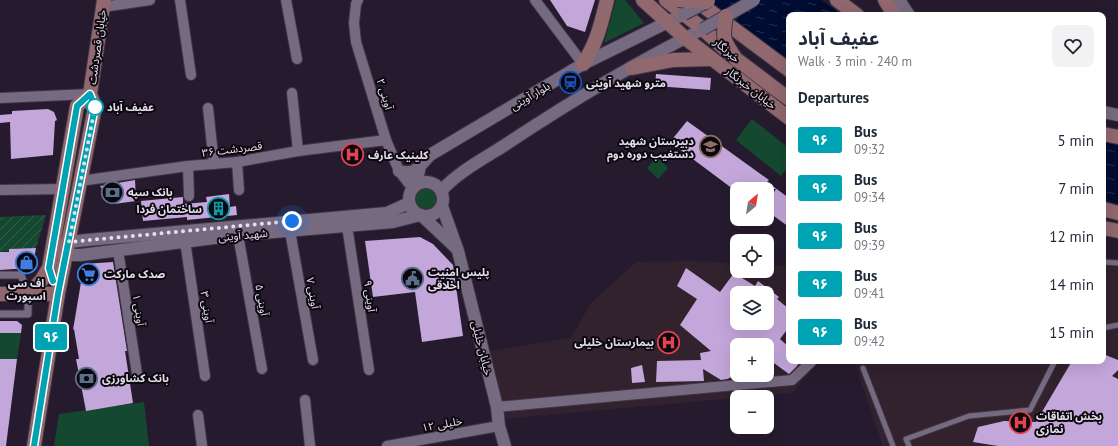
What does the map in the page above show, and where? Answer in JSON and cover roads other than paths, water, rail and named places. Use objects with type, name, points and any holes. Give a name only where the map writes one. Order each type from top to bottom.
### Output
[{"type":"main road","points":[[583,64],[591,52],[598,36],[607,0]]},
{"type":"main road","name":"خبرنگار","points":[[643,0],[685,38],[712,59]]},
{"type":"main road","name":"خبرنگار","points":[[666,0],[703,29],[736,59],[786,97]]},
{"type":"main road","points":[[678,0],[704,1],[786,68]]},
{"type":"main road","points":[[837,0],[854,12]]},
{"type":"main road","points":[[885,0],[892,12]]},
{"type":"main road","name":"خیابان قصردشت","points":[[34,446],[58,294],[95,107],[90,94],[103,4]]},
{"type":"main road","points":[[726,16],[723,33],[725,43],[736,59]]},
{"type":"main road","points":[[632,68],[673,60],[712,59]]},
{"type":"main road","name":"خیابان خبرنگار","points":[[712,59],[786,116]]},
{"type":"main road","name":"خیابان قصردشت","points":[[28,294],[41,281],[49,268],[77,106],[90,94]]},
{"type":"main road","points":[[1106,135],[1118,137]]},
{"type":"main road","points":[[1106,210],[1118,213]]},
{"type":"main road","points":[[1106,219],[1118,221]]},
{"type":"main road","points":[[1106,229],[1118,231]]},
{"type":"main road","points":[[1106,238],[1118,237]]},
{"type":"main road","points":[[0,294],[58,294]]},
{"type":"street","points":[[103,4],[150,0]]},
{"type":"street","points":[[180,0],[191,75]]},
{"type":"street","points":[[286,0],[296,59]]},
{"type":"street","name":"۲ آوینی","points":[[358,0],[356,4],[354,23],[356,42],[386,140],[399,171],[414,187]]},
{"type":"street","points":[[535,0],[583,64]]},
{"type":"street","points":[[441,191],[457,176],[523,132],[632,68],[754,0]]},
{"type":"street","points":[[899,0],[907,12]]},
{"type":"street","name":"بلوار آوینی","points":[[420,166],[430,155],[583,64],[684,14],[704,1]]},
{"type":"street","points":[[292,93],[298,151]]},
{"type":"street","points":[[0,98],[90,94]]},
{"type":"street","points":[[208,108],[214,164]]},
{"type":"street","points":[[1106,113],[1118,115]]},
{"type":"street","name":"۳۶ قصردشت","points":[[80,181],[188,166],[237,162],[298,151],[386,140]]},
{"type":"street","points":[[237,162],[239,190]]},
{"type":"street","points":[[188,166],[189,196]]},
{"type":"street","points":[[399,171],[404,173],[412,172],[420,166]]},
{"type":"street","points":[[420,166],[414,187],[409,195],[413,210],[421,215],[458,250]]},
{"type":"street","points":[[414,187],[419,183],[428,182],[436,185],[441,191],[443,201],[442,206],[433,214],[425,216],[421,215]]},
{"type":"street","points":[[0,190],[63,189]]},
{"type":"street","name":"شهید آوینی","points":[[67,248],[252,224],[387,213],[410,203]]},
{"type":"street","name":"خیابان خلیلی","points":[[442,206],[458,250],[497,407],[499,426],[505,446]]},
{"type":"street","name":"شهید آوینی","points":[[67,248],[118,250],[238,235],[393,222],[421,215]]},
{"type":"street","name":"۹ آوینی","points":[[347,226],[369,370]]},
{"type":"street","name":"۷ آوینی","points":[[290,231],[313,360]]},
{"type":"street","name":"۵ آوینی","points":[[238,235],[262,369]]},
{"type":"street","name":"۳ آوینی","points":[[185,241],[205,376]]},
{"type":"street","points":[[52,248],[67,248]]},
{"type":"street","name":"۱ آوینی","points":[[118,250],[137,374]]},
{"type":"street","points":[[0,275],[22,275],[28,294],[28,314],[0,314]]},
{"type":"street","points":[[497,407],[792,380],[809,364]]},
{"type":"street","points":[[305,400],[310,446]]},
{"type":"street","points":[[198,414],[202,446]]},
{"type":"street","name":"۱۲ خلیلی","points":[[388,446],[499,426]]},
{"type":"lane","points":[[1106,262],[1118,263]]},
{"type":"lane","points":[[49,268],[58,294]]},
{"type":"lane","points":[[1106,327],[1118,325]]},
{"type":"lane","points":[[909,446],[906,439],[969,416],[1030,410],[1053,364]]},
{"type":"lane","points":[[863,368],[893,446]]},
{"type":"water","points":[[709,0],[822,0],[838,12],[786,12],[786,59]]},
{"type":"water","points":[[1106,141],[1118,143],[1118,204],[1106,201]]},
{"type":"place","name":"مترو شهید آوینی","points":[[571,83]]},
{"type":"place","name":"عفیف آباد","points":[[95,107]]},
{"type":"place","name":"دبیرستان شهید دستغیب دوره دوم","points":[[710,147]]},
{"type":"place","name":"کلینیک عارف","points":[[353,155]]},
{"type":"place","name":"بانک سپه","points":[[113,192]]},
{"type":"place","name":"ساختمان فردا","points":[[218,209]]},
{"type":"place","name":"اف سی اسپورت","points":[[26,263]]},
{"type":"place","name":"صدک مارکت","points":[[88,274]]},
{"type":"place","name":"پلیس امنیت اخلاقی","points":[[412,278]]},
{"type":"place","name":"بیمارستان خلیلی","points":[[669,342]]},
{"type":"place","name":"بانک کشاورزی","points":[[87,378]]},
{"type":"place","name":"بخش اتفاقات نمازی","points":[[1020,422]]}]
